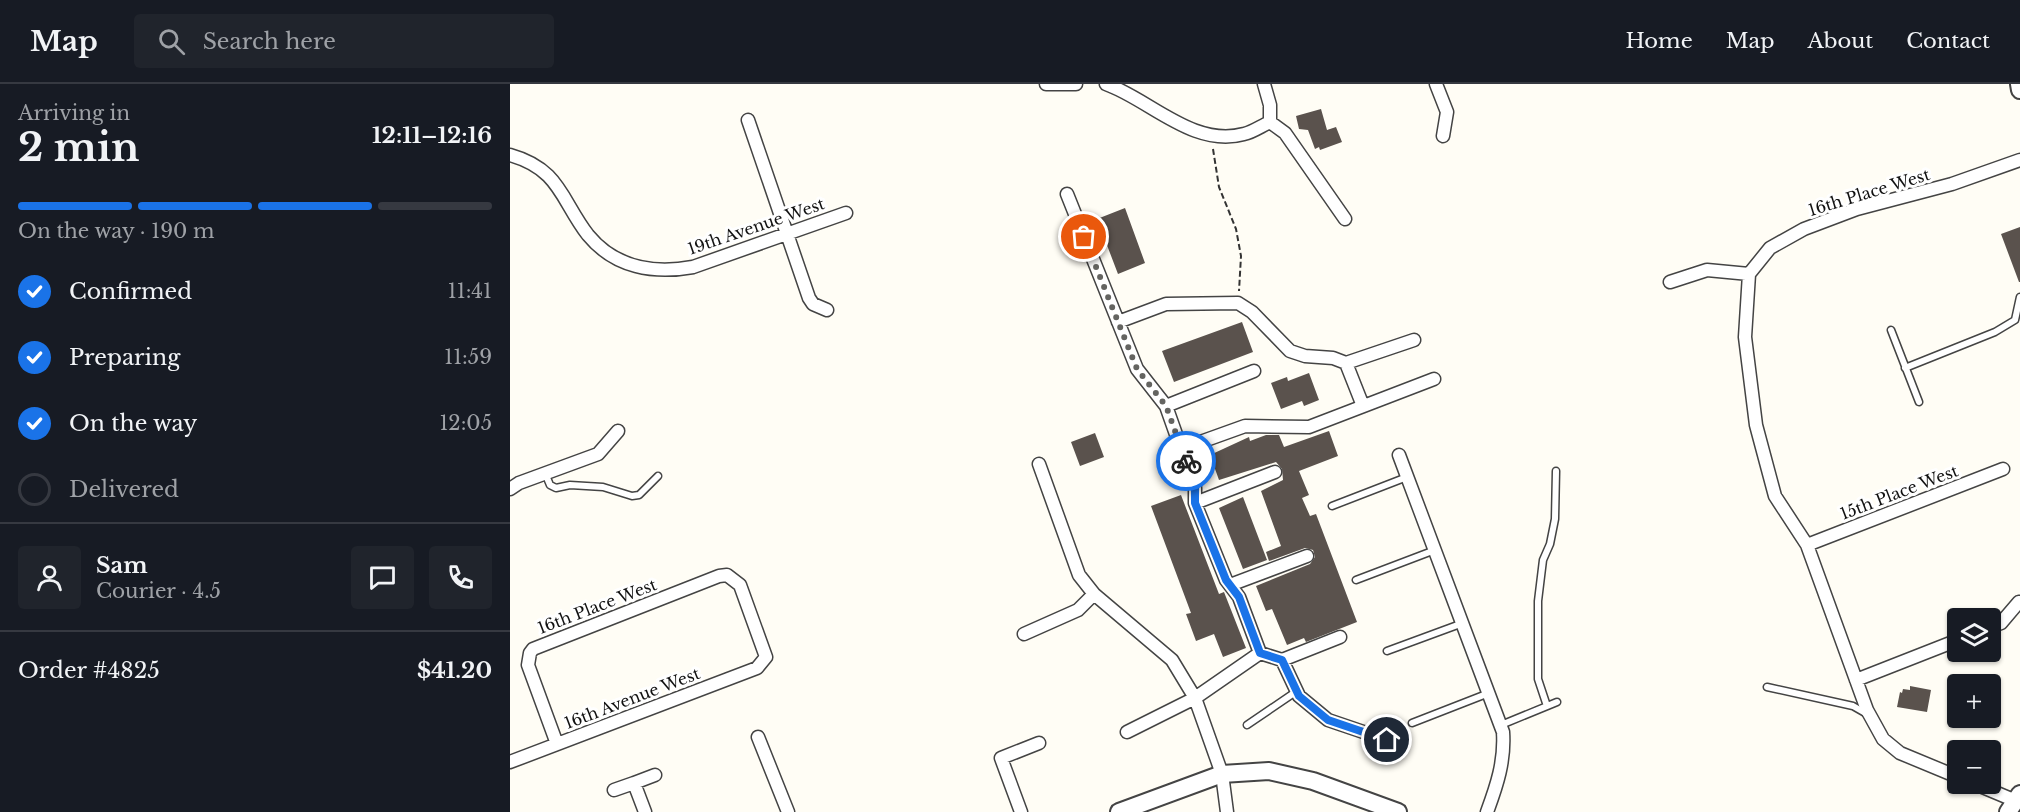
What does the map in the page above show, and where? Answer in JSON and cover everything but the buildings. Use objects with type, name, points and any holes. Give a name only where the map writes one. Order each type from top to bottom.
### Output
[{"type":"street","points":[[1046,84],[1076,84]]},
{"type":"street","points":[[1106,84],[1190,128],[1210,134],[1243,134],[1270,122]]},
{"type":"street","points":[[1264,84],[1270,105],[1270,122]]},
{"type":"street","points":[[1437,84],[1447,112],[1443,136]]},
{"type":"street","points":[[2019,84],[2020,90]]},
{"type":"street","points":[[748,120],[809,298],[813,304],[827,310]]},
{"type":"street","points":[[1270,122],[1285,133],[1345,219]]},
{"type":"street","name":"19th Avenue West","points":[[510,155],[525,160],[545,173],[563,192],[588,234],[604,251],[647,270],[669,271],[693,267],[846,213]]},
{"type":"street","name":"16th Place West","points":[[1749,274],[1770,248],[1804,228],[1857,209],[1952,184],[2020,160]]},
{"type":"street","points":[[1067,194],[1137,369],[1166,406],[1195,488],[1195,503],[1230,585],[1239,597],[1260,653]]},
{"type":"street","points":[[1670,282],[1707,270],[1749,274],[1745,337],[1756,425],[1775,496],[1807,545],[1856,680],[1869,713],[1883,739],[1900,753],[1947,772]]},
{"type":"street","points":[[1118,322],[1166,304],[1238,303],[1252,312],[1290,351],[1305,356],[1333,358],[1346,363],[1414,340]]},
{"type":"street","points":[[1346,363],[1363,406]]},
{"type":"street","points":[[1166,406],[1254,371]]},
{"type":"street","points":[[1181,449],[1245,426],[1309,427],[1434,379]]},
{"type":"street","points":[[510,489],[545,473],[598,454],[618,431]]},
{"type":"street","points":[[1399,455],[1501,725],[1504,751],[1501,774],[1487,812]]},
{"type":"street","points":[[1040,464],[1079,575],[1094,594],[1172,660],[1195,698],[1222,774],[1227,812]]},
{"type":"street","name":"15th Place West","points":[[1807,545],[2003,470]]},
{"type":"street","points":[[1195,503],[1275,472]]},
{"type":"street","points":[[1230,585],[1307,556]]},
{"type":"street","name":"16th Place West","points":[[557,744],[528,665],[533,649],[718,576],[735,579]]},
{"type":"street","name":"16th Avenue West","points":[[510,762],[757,668],[764,663],[766,657],[740,585],[735,579]]},
{"type":"street","points":[[1024,634],[1078,610],[1094,594]]},
{"type":"street","points":[[2001,623],[2019,602]]},
{"type":"street","points":[[1260,653],[1282,660],[1340,637]]},
{"type":"street","points":[[1856,680],[1947,644]]},
{"type":"street","points":[[1127,732],[1195,698],[1260,653]]},
{"type":"street","points":[[1282,660],[1298,694],[1328,720],[1387,740]]},
{"type":"street","points":[[758,737],[788,812]]},
{"type":"street","points":[[1021,812],[1002,758],[1039,742]]},
{"type":"street","points":[[1119,812],[1222,774],[1269,771],[1313,781],[1398,812]]},
{"type":"street","points":[[614,790],[656,775]]},
{"type":"street","points":[[634,783],[645,812]]},
{"type":"street","points":[[1997,794],[2014,802]]},
{"type":"lane","points":[[1905,368],[1995,332],[2015,320],[2020,297]]},
{"type":"lane","points":[[1891,330],[1919,402]]},
{"type":"lane","points":[[1547,706],[1538,679],[1538,601],[1543,560],[1550,544],[1555,519],[1556,471]]},
{"type":"lane","points":[[545,473],[550,485],[556,488],[585,485],[632,496],[639,495],[658,476]]},
{"type":"lane","points":[[1332,506],[1407,477]]},
{"type":"lane","points":[[1356,580],[1435,550]]},
{"type":"lane","points":[[1387,651],[1463,623]]},
{"type":"lane","points":[[1767,687],[1853,706],[1869,713]]},
{"type":"lane","points":[[1412,723],[1490,693]]},
{"type":"lane","points":[[1247,725],[1298,694]]},
{"type":"lane","points":[[1501,725],[1557,702]]},
{"type":"path","points":[[1210,134],[1219,187],[1236,229],[1241,256],[1238,303]]},
{"type":"way so far","points":[[1084,237],[1137,369],[1166,406],[1186,461]]},
{"type":"route","points":[[1186,461],[1195,488],[1195,503],[1226,580],[1239,597],[1260,653],[1282,660],[1299,696],[1328,720],[1387,740]]}]
